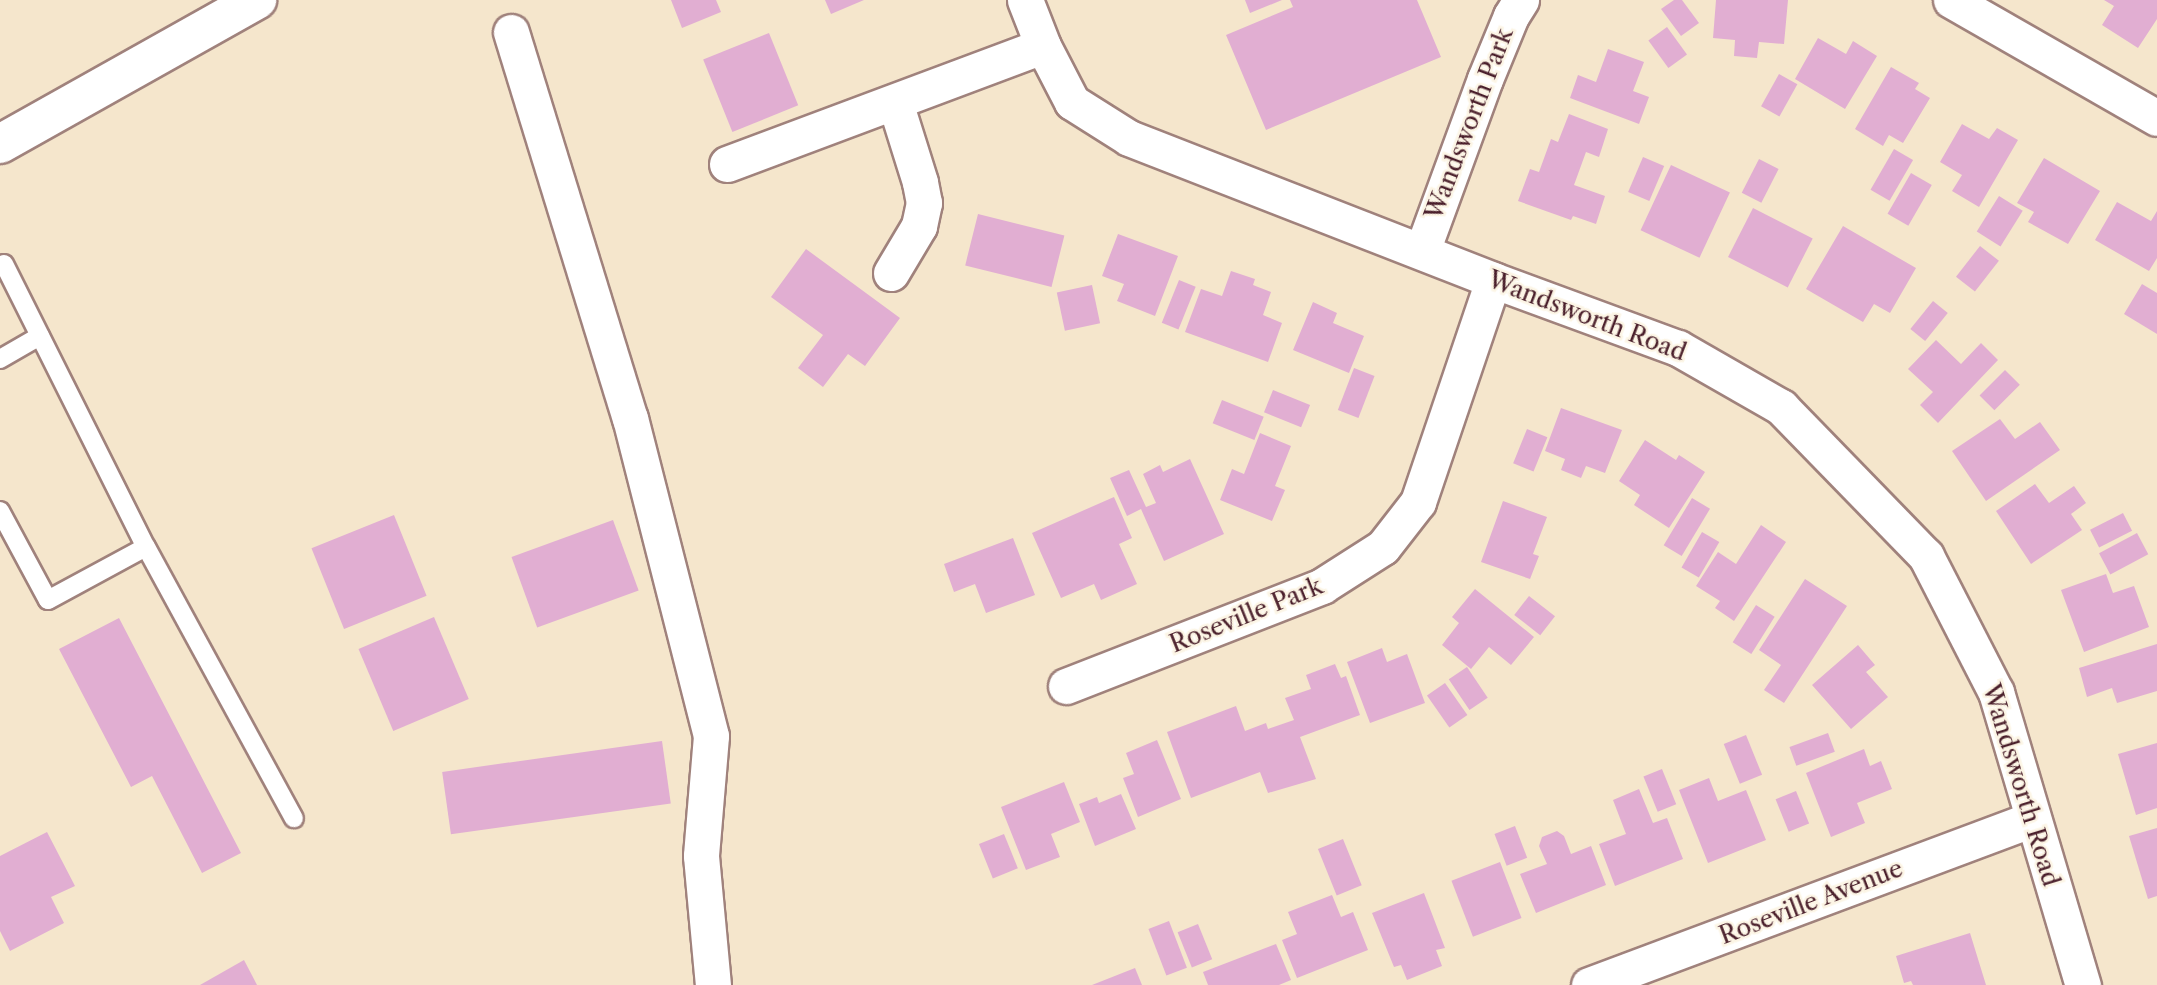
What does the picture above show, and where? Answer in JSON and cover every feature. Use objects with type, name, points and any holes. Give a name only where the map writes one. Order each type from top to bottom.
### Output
[{"type":"main road","points":[[0,144],[254,1]]},
{"type":"street","name":"Wandsworth Park","points":[[1422,251],[1485,79],[1511,16],[1521,0]]},
{"type":"street","points":[[1951,0],[2157,118]]},
{"type":"street","name":"Wandsworth Road","points":[[1028,1],[1043,46],[1072,102],[1129,138],[1493,280],[1678,348],[1781,407],[1926,556],[1996,692],[2083,985]]},
{"type":"street","points":[[511,32],[630,418],[711,736],[701,856],[713,985]]},
{"type":"street","points":[[727,164],[1043,46]]},
{"type":"street","points":[[891,273],[919,226],[924,203],[895,102]]},
{"type":"street","name":"Roseville Park","points":[[1066,686],[1322,586],[1383,547],[1418,502],[1493,280]]},
{"type":"street","name":"Roseville Avenue","points":[[1589,985],[2032,819]]},
{"type":"lane","points":[[4,264],[146,547],[294,818]]},
{"type":"lane","points":[[0,359],[40,336]]},
{"type":"lane","points":[[0,511],[48,600],[146,547]]},
{"type":"building","points":[[671,0],[716,0],[721,12],[682,28]]},
{"type":"building","points":[[825,0],[864,0],[831,14]]},
{"type":"building","points":[[1245,0],[1282,0],[1250,13]]},
{"type":"building","points":[[1290,0],[1417,0],[1441,57],[1266,130],[1226,35],[1293,7]]},
{"type":"building","points":[[1674,0],[1682,0],[1699,23],[1681,36],[1661,9]]},
{"type":"building","points":[[1716,0],[1788,0],[1784,44],[1759,42],[1757,58],[1734,56],[1735,40],[1713,38]]},
{"type":"building","points":[[2104,0],[2157,0],[2157,19],[2138,48],[2102,25],[2114,6]]},
{"type":"building","points":[[1667,27],[1687,55],[1668,68],[1648,41]]},
{"type":"building","points":[[769,33],[798,105],[732,132],[703,60]]},
{"type":"building","points":[[1818,38],[1846,54],[1853,41],[1877,56],[1845,109],[1795,79]]},
{"type":"building","points":[[1608,49],[1644,62],[1633,91],[1649,97],[1639,124],[1570,98],[1578,75],[1596,82]]},
{"type":"building","points":[[1891,67],[1919,83],[1915,89],[1930,98],[1903,143],[1889,135],[1883,146],[1855,129]]},
{"type":"building","points":[[1779,74],[1797,84],[1779,117],[1761,106]]},
{"type":"building","points":[[1569,114],[1608,129],[1599,157],[1586,152],[1574,185],[1605,196],[1596,224],[1573,216],[1571,220],[1518,201],[1530,169],[1539,172],[1551,139],[1558,142]]},
{"type":"building","points":[[1962,124],[1989,139],[1997,128],[2018,140],[1979,207],[1952,191],[1962,175],[1940,162]]},
{"type":"building","points":[[1894,149],[1913,160],[1890,201],[1870,190]]},
{"type":"building","points":[[1643,157],[1664,166],[1649,201],[1628,192]]},
{"type":"building","points":[[2044,158],[2100,191],[2068,244],[2028,222],[2034,212],[2017,203]]},
{"type":"building","points":[[1759,159],[1779,169],[1761,203],[1742,193]]},
{"type":"building","points":[[1671,165],[1730,192],[1699,258],[1641,230]]},
{"type":"building","points":[[1911,173],[1932,185],[1908,226],[1888,214]]},
{"type":"building","points":[[1999,196],[2023,211],[2000,246],[1977,232]]},
{"type":"building","points":[[2117,202],[2151,221],[2157,211],[2157,258],[2149,271],[2095,240]]},
{"type":"building","points":[[1753,208],[1813,238],[1788,287],[1728,257]]},
{"type":"building","points":[[978,214],[1064,236],[1052,287],[965,265]]},
{"type":"building","points":[[1843,226],[1916,268],[1890,313],[1874,304],[1863,322],[1806,289]]},
{"type":"building","points":[[1118,234],[1178,256],[1155,316],[1117,301],[1124,284],[1102,276]]},
{"type":"building","points":[[1980,246],[1999,261],[1975,292],[1956,277]]},
{"type":"building","points":[[806,249],[900,318],[865,366],[848,354],[823,387],[798,368],[823,335],[771,297]]},
{"type":"building","points":[[1231,271],[1255,279],[1253,285],[1271,292],[1263,315],[1282,323],[1268,362],[1185,332],[1201,289],[1222,296]]},
{"type":"building","points":[[1179,280],[1196,287],[1178,329],[1162,323]]},
{"type":"building","points":[[2142,284],[2157,293],[2157,334],[2124,314]]},
{"type":"building","points":[[1092,285],[1100,323],[1065,331],[1057,292]]},
{"type":"building","points":[[1933,301],[1948,313],[1925,341],[1910,329]]},
{"type":"building","points":[[1313,302],[1337,313],[1333,323],[1364,336],[1349,373],[1293,350]]},
{"type":"building","points":[[1936,340],[1961,364],[1981,343],[1998,360],[1938,423],[1920,405],[1933,392],[1908,369]]},
{"type":"building","points":[[1354,368],[1375,376],[1358,418],[1338,410]]},
{"type":"building","points":[[2005,370],[2020,385],[1994,410],[1980,395]]},
{"type":"building","points":[[1273,390],[1310,405],[1301,427],[1264,412]]},
{"type":"building","points":[[1222,400],[1264,417],[1254,440],[1213,423]]},
{"type":"building","points":[[1561,408],[1622,430],[1605,473],[1586,466],[1581,478],[1561,470],[1565,459],[1545,451]]},
{"type":"building","points":[[2000,419],[2015,439],[2040,422],[2060,450],[1986,501],[1952,451]]},
{"type":"building","points":[[1527,429],[1547,437],[1534,472],[1513,463]]},
{"type":"building","points":[[1260,433],[1291,446],[1275,486],[1285,490],[1272,521],[1220,500],[1232,469],[1244,474]]},
{"type":"building","points":[[1645,440],[1676,460],[1679,455],[1705,472],[1669,528],[1634,505],[1640,495],[1619,481]]},
{"type":"building","points":[[1190,459],[1224,534],[1164,561],[1141,509],[1127,516],[1110,478],[1129,470],[1146,507],[1156,503],[1143,474],[1160,465],[1163,472]]},
{"type":"building","points":[[2035,484],[2049,503],[2074,486],[2086,503],[2071,514],[2082,530],[2031,564],[1996,511]]},
{"type":"building","points":[[1114,497],[1132,538],[1119,544],[1137,584],[1101,600],[1094,584],[1061,598],[1032,533]]},
{"type":"building","points":[[1692,498],[1710,509],[1682,556],[1664,545]]},
{"type":"building","points":[[1503,501],[1547,517],[1533,554],[1539,556],[1530,579],[1481,562]]},
{"type":"building","points":[[2123,513],[2132,531],[2099,548],[2090,530]]},
{"type":"building","points":[[394,515],[427,596],[344,629],[311,548]]},
{"type":"building","points":[[613,520],[639,590],[537,627],[512,557]]},
{"type":"building","points":[[1761,525],[1786,542],[1734,621],[1715,608],[1720,601],[1696,586],[1718,552],[1736,564]]},
{"type":"building","points":[[1702,532],[1719,542],[1699,578],[1682,568]]},
{"type":"building","points":[[2137,533],[2148,554],[2110,574],[2099,553]]},
{"type":"building","points":[[1013,538],[1035,595],[986,613],[975,584],[954,592],[944,564]]},
{"type":"building","points":[[2106,574],[2113,593],[2134,586],[2149,627],[2084,652],[2061,590]]},
{"type":"building","points":[[1805,579],[1847,606],[1784,703],[1764,690],[1781,665],[1759,650]]},
{"type":"building","points":[[1475,589],[1534,637],[1511,665],[1489,647],[1471,669],[1442,645],[1459,623],[1452,617]]},
{"type":"building","points":[[1529,596],[1555,616],[1540,635],[1514,615]]},
{"type":"building","points":[[1756,605],[1775,617],[1751,654],[1733,642]]},
{"type":"building","points":[[434,617],[469,699],[393,731],[359,649]]},
{"type":"building","points":[[119,618],[241,853],[202,873],[152,776],[131,787],[59,649]]},
{"type":"building","points":[[2157,644],[2157,691],[2117,703],[2112,688],[2087,697],[2079,668]]},
{"type":"building","points":[[1858,645],[1875,665],[1866,672],[1888,697],[1851,729],[1812,685]]},
{"type":"building","points":[[1382,648],[1387,662],[1407,654],[1425,703],[1370,723],[1347,662]]},
{"type":"building","points":[[1335,664],[1341,678],[1346,676],[1360,715],[1300,737],[1316,779],[1268,793],[1260,772],[1191,798],[1167,732],[1236,706],[1245,731],[1266,723],[1268,729],[1294,720],[1285,698],[1311,689],[1306,675]]},
{"type":"building","points":[[1467,667],[1488,698],[1469,710],[1449,679]]},
{"type":"building","points":[[1445,683],[1467,715],[1449,728],[1427,696]]},
{"type":"building","points":[[1828,733],[1835,752],[1796,766],[1789,747]]},
{"type":"building","points":[[1746,735],[1762,775],[1740,784],[1724,744]]},
{"type":"building","points":[[1157,740],[1181,799],[1138,817],[1123,778],[1134,774],[1126,753]]},
{"type":"building","points":[[662,741],[671,803],[451,834],[442,772]]},
{"type":"building","points":[[2157,743],[2157,808],[2136,815],[2118,754]]},
{"type":"building","points":[[1864,749],[1870,766],[1881,761],[1892,789],[1857,803],[1865,823],[1831,837],[1806,773]]},
{"type":"building","points":[[1662,769],[1676,804],[1658,812],[1643,776]]},
{"type":"building","points":[[1709,778],[1718,801],[1746,790],[1766,840],[1708,863],[1679,790]]},
{"type":"building","points":[[1064,782],[1080,822],[1051,834],[1060,857],[1026,870],[1001,807]]},
{"type":"building","points":[[1639,789],[1653,823],[1667,818],[1683,859],[1615,886],[1599,844],[1626,834],[1613,800]]},
{"type":"building","points":[[1796,791],[1809,823],[1789,832],[1776,799]]},
{"type":"building","points":[[1121,794],[1136,829],[1095,846],[1079,804],[1097,797],[1099,803]]},
{"type":"building","points":[[1515,826],[1527,858],[1507,866],[1494,834]]},
{"type":"building","points":[[2157,828],[2157,896],[2148,899],[2129,836]]},
{"type":"building","points":[[1557,831],[1564,836],[1571,854],[1591,846],[1606,885],[1536,913],[1520,874],[1547,864],[1539,846],[1542,837]]},
{"type":"building","points":[[47,832],[75,886],[51,897],[64,923],[10,951],[0,931],[0,856]]},
{"type":"building","points":[[1004,834],[1018,868],[993,878],[979,844]]},
{"type":"building","points":[[1343,839],[1362,885],[1337,895],[1318,849]]},
{"type":"building","points":[[1500,862],[1522,918],[1473,937],[1451,881]]},
{"type":"building","points":[[1424,893],[1445,948],[1436,950],[1442,966],[1407,980],[1401,965],[1394,967],[1372,913]]},
{"type":"building","points":[[1332,895],[1341,917],[1353,912],[1368,950],[1297,978],[1282,940],[1297,934],[1288,912]]},
{"type":"building","points":[[1169,921],[1187,968],[1166,976],[1148,929]]},
{"type":"building","points":[[1198,924],[1212,959],[1192,967],[1178,932]]},
{"type":"building","points":[[1970,933],[1986,985],[1913,985],[1911,981],[1904,983],[1896,956]]},
{"type":"building","points":[[1276,944],[1291,980],[1279,985],[1208,985],[1203,972]]},
{"type":"building","points":[[244,960],[257,985],[200,985]]},
{"type":"building","points":[[1135,968],[1142,985],[1092,985]]}]
